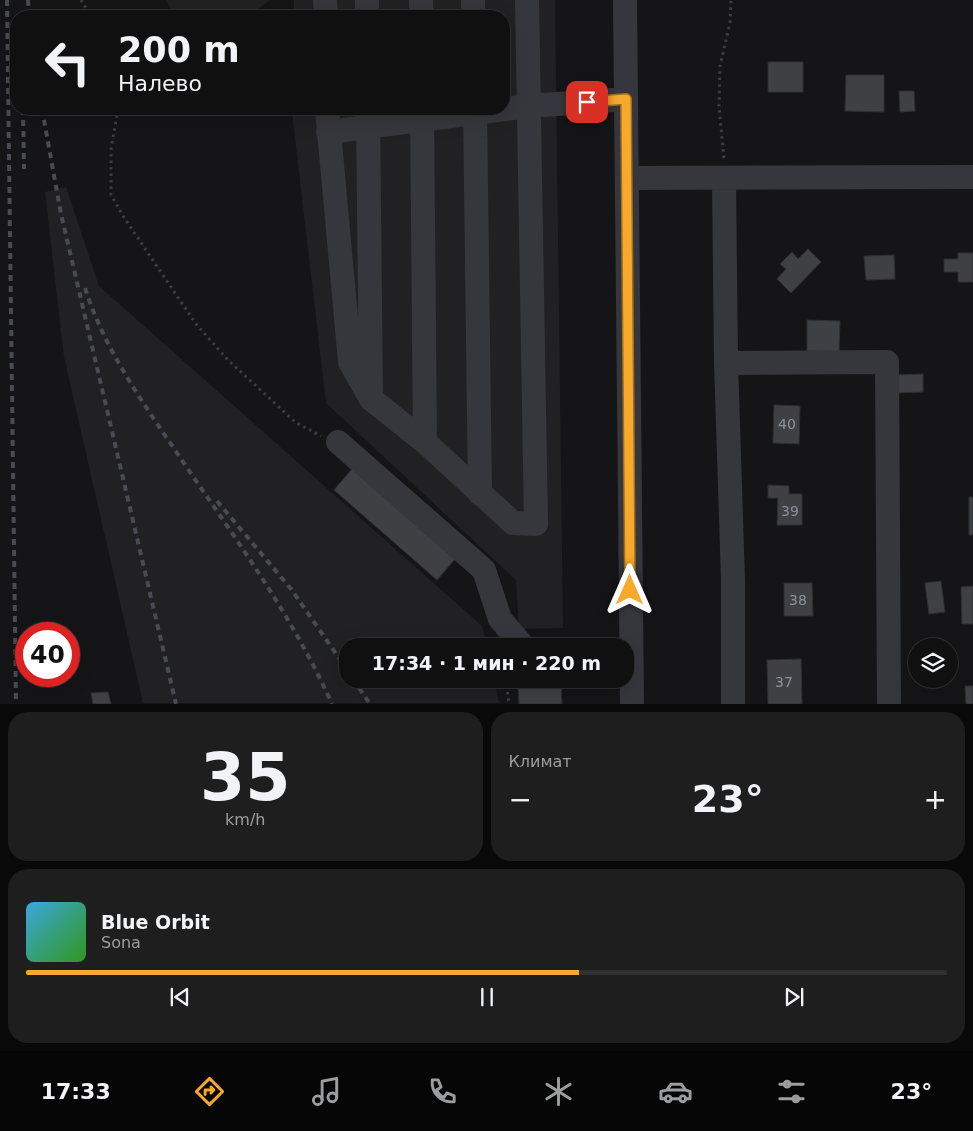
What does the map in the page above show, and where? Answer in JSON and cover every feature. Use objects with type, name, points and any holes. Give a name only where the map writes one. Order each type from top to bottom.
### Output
[{"type":"street","points":[[327,115],[350,362],[371,400],[425,442],[513,523],[536,524],[527,0]]},
{"type":"street","points":[[625,0],[628,638]]},
{"type":"street","points":[[510,108],[626,99]]},
{"type":"street","points":[[328,132],[368,118],[408,115]]},
{"type":"street","points":[[422,115],[425,442]]},
{"type":"street","points":[[475,115],[480,494]]},
{"type":"street","points":[[368,118],[371,400]]},
{"type":"street","points":[[627,178],[973,177]]},
{"type":"street","points":[[724,178],[733,704]]},
{"type":"street","points":[[726,363],[887,362],[890,704]]},
{"type":"street","points":[[338,442],[484,570],[500,619],[516,638]]},
{"type":"street","points":[[630,688],[632,704]]},
{"type":"path","points":[[724,178],[724,148],[719,106],[720,66],[730,23],[731,0]]},
{"type":"path","points":[[117,115],[111,149],[111,195],[124,219],[196,324],[227,359],[295,422],[319,436],[338,442]]},
{"type":"path","points":[[507,688],[509,704]]},
{"type":"shaded area","points":[[166,0],[270,0],[256,10],[172,10]]},
{"type":"shaded area","points":[[294,0],[555,0],[563,628],[519,629],[516,580],[326,403],[293,121],[293,115],[510,115],[510,10],[294,10]]},
{"type":"shaded area","points":[[66,187],[99,286],[482,626],[485,638],[339,638],[339,688],[496,688],[499,703],[143,703],[64,357],[45,192]]},
{"type":"building","points":[[768,62],[803,62],[803,92],[768,92]]},
{"type":"building","points":[[846,75],[884,75],[884,112],[845,111]]},
{"type":"building","points":[[899,91],[914,91],[915,111],[900,112]]},
{"type":"building","points":[[808,249],[821,262],[791,293],[777,279],[786,269],[780,264],[792,252],[798,259]]},
{"type":"building","points":[[958,253],[973,253],[973,282],[958,282],[958,272],[944,272],[944,259],[958,259]]},
{"type":"building","points":[[894,255],[895,279],[866,280],[864,256]]},
{"type":"building","points":[[807,320],[840,321],[839,352],[807,351]]},
{"type":"building","points":[[923,374],[923,392],[895,393],[895,375]]},
{"type":"building","points":[[774,405],[800,406],[799,444],[773,443]]},
{"type":"building","points":[[358,462],[461,552],[437,580],[334,490]]},
{"type":"building","points":[[768,485],[789,486],[789,494],[802,494],[802,525],[777,525],[778,498],[768,498]]},
{"type":"building","points":[[969,497],[973,497],[973,535],[969,535]]},
{"type":"building","points":[[941,581],[945,612],[929,614],[925,583]]},
{"type":"building","points":[[784,583],[812,583],[813,616],[784,616]]},
{"type":"building","points":[[973,586],[973,624],[962,624],[961,587]]},
{"type":"building","points":[[801,659],[802,704],[768,704],[767,660]]},
{"type":"building","points":[[965,686],[973,686],[973,704],[966,704]]},
{"type":"building","points":[[518,688],[561,688],[562,704],[519,704]]},
{"type":"building","points":[[108,692],[111,704],[93,704],[91,693]]},
{"type":"railway","points":[[7,0],[16,704]]},
{"type":"railway","points":[[28,0],[29,10]]},
{"type":"railway","points":[[23,115],[24,169]]},
{"type":"railway","points":[[43,115],[61,214],[176,704]]},
{"type":"railway","points":[[85,288],[93,311],[114,355],[153,418],[281,608],[332,704]]},
{"type":"railway","points":[[217,501],[291,589],[339,658]]},
{"type":"railway","points":[[359,688],[370,704]]},
{"type":"route","points":[[587,102],[626,99],[630,590]]}]
